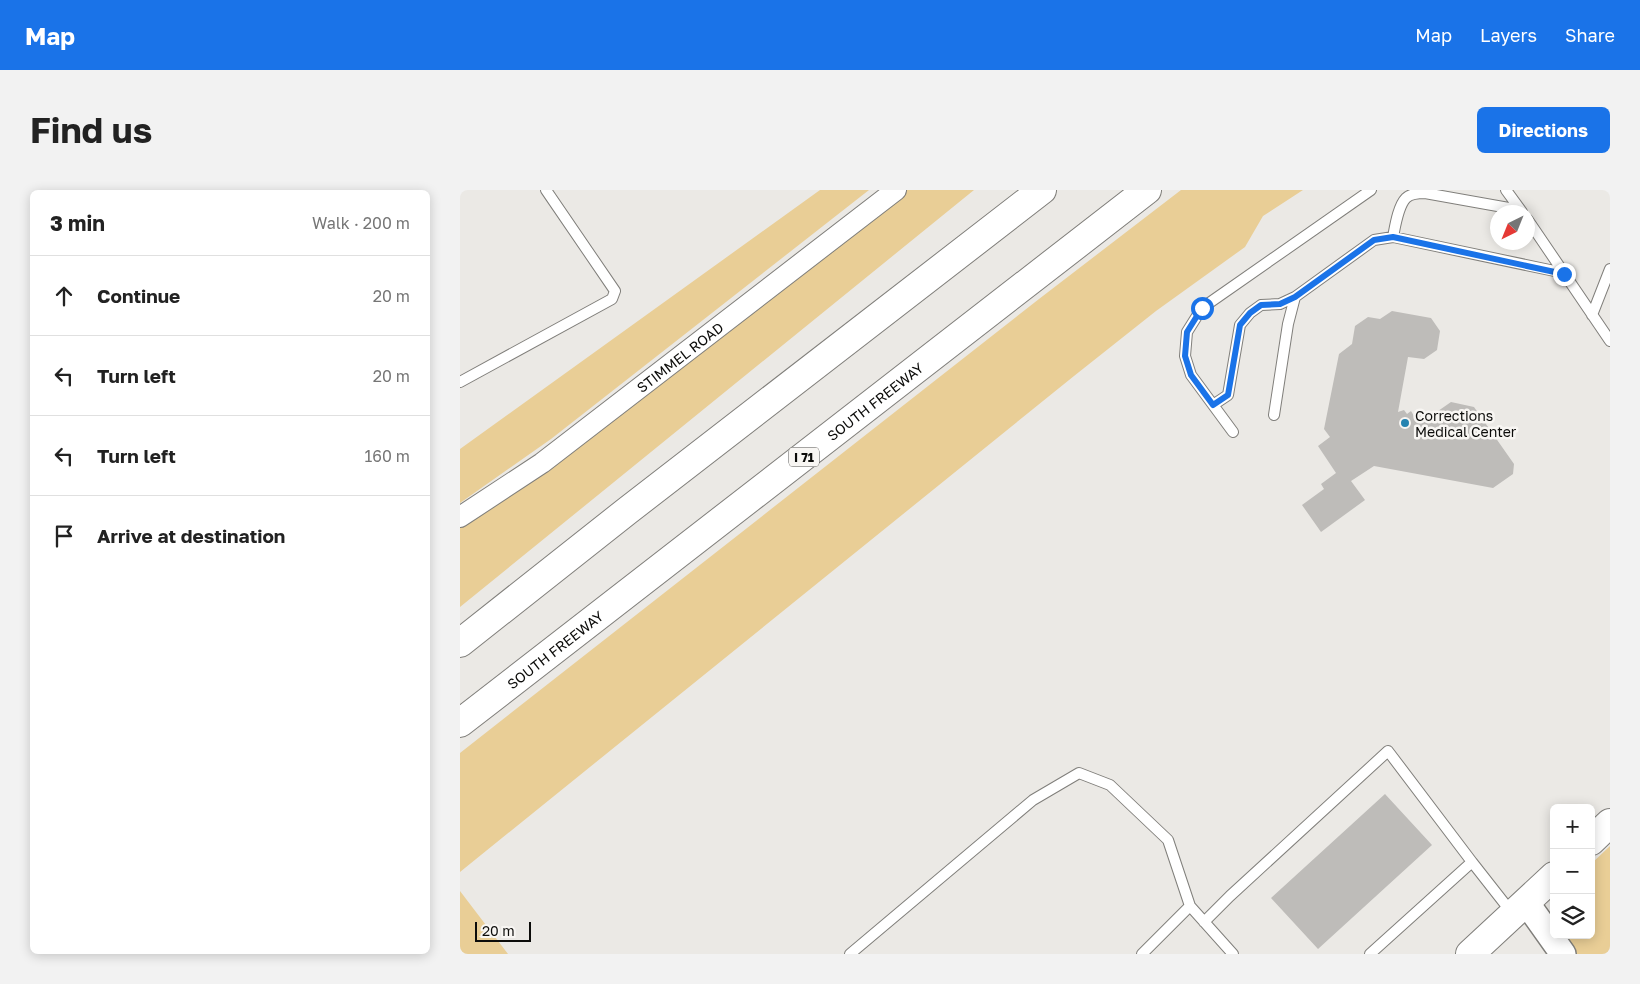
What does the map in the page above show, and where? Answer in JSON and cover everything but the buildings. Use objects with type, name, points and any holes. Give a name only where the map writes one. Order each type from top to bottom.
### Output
[{"type":"main road","points":[[460,643],[634,505],[1042,190]]},
{"type":"main road","name":"SOUTH FREEWAY","points":[[460,723],[1147,190]]},
{"type":"main road","points":[[1595,837],[1610,823]]},
{"type":"main road","points":[[1470,954],[1550,880]]},
{"type":"street","name":"STIMMEL ROAD","points":[[460,517],[542,463],[896,190]]},
{"type":"street","points":[[1519,908],[1563,954]]},
{"type":"lane","points":[[460,382],[612,299],[615,291],[546,190]]},
{"type":"lane","points":[[1233,432],[1191,375],[1185,356],[1187,332],[1202,308],[1371,190]]},
{"type":"lane","points":[[1506,190],[1517,205]]},
{"type":"lane","points":[[1393,237],[1399,210],[1406,198],[1416,194],[1425,193],[1490,205]]},
{"type":"lane","points":[[1535,230],[1592,315],[1606,329],[1610,341]]},
{"type":"lane","points":[[1213,405],[1228,395],[1240,325],[1250,313],[1261,305],[1280,304],[1295,297],[1374,240],[1393,237],[1564,274]]},
{"type":"lane","points":[[1592,315],[1610,269]]},
{"type":"lane","points":[[1274,415],[1288,324],[1295,297]]},
{"type":"lane","points":[[1204,922],[1388,752],[1472,862],[1519,908]]},
{"type":"lane","points":[[850,954],[1033,800],[1078,773],[1110,785],[1168,840],[1190,906],[1232,954]]},
{"type":"lane","points":[[1370,954],[1472,862]]},
{"type":"lane","points":[[1142,954],[1190,906]]},
{"type":"shaded area","points":[[820,190],[869,190],[551,439],[460,503],[460,449]]},
{"type":"shaded area","points":[[904,190],[974,190],[460,607],[460,523]]},
{"type":"shaded area","points":[[1181,190],[1303,190],[1263,216],[1245,247],[1156,311],[1074,376],[460,872],[460,753]]},
{"type":"shaded area","points":[[1610,846],[1610,954],[1576,954],[1566,939],[1595,939],[1595,860]]},
{"type":"shaded area","points":[[460,891],[508,954],[460,954]]},
{"type":"place","name":"Corrections Medical Center","points":[[1405,423]]},
{"type":"route","points":[[1202,308],[1187,332],[1185,356],[1191,375],[1213,405],[1228,395],[1240,325],[1250,313],[1261,305],[1280,304],[1295,297],[1374,240],[1393,237],[1564,274]]}]
